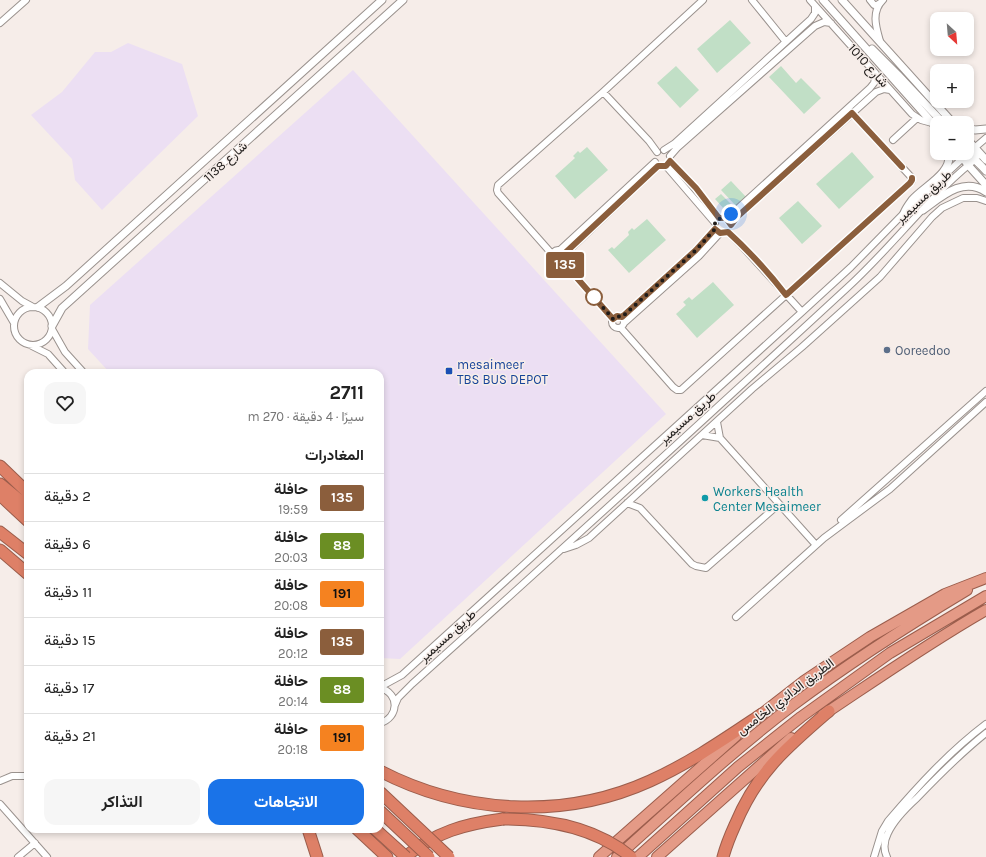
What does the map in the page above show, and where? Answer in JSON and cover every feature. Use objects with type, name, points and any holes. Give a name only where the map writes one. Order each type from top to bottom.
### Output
[{"type":"highway","points":[[0,466],[24,489]]},
{"type":"highway","points":[[0,484],[24,505]]},
{"type":"highway","points":[[0,495],[24,517]]},
{"type":"highway","points":[[0,532],[24,551]]},
{"type":"highway","points":[[0,550],[24,571]]},
{"type":"highway","points":[[0,559],[24,575]]},
{"type":"highway","points":[[599,857],[722,748],[762,714],[820,669],[870,637],[945,594],[986,578]]},
{"type":"highway","name":"الطريق الدائري الخامس","points":[[617,857],[729,756],[797,702],[876,646],[986,578]]},
{"type":"highway","name":"الطريق الدائري الخامس","points":[[638,857],[738,767],[801,717],[890,653],[986,596]]},
{"type":"highway","points":[[657,857],[796,734],[909,656],[945,633],[986,610]]},
{"type":"highway","points":[[723,857],[737,820],[749,795],[768,768],[797,738],[829,711]]},
{"type":"highway","points":[[384,773],[439,795],[465,802],[507,807],[555,806],[595,799],[627,790],[668,772],[708,750],[762,714]]},
{"type":"highway","points":[[384,796],[449,857]]},
{"type":"highway","points":[[384,815],[429,857]]},
{"type":"highway","points":[[380,833],[405,857],[436,836],[470,824],[503,819],[542,821],[570,827],[603,839],[631,857]]},
{"type":"highway","points":[[728,857],[737,820]]},
{"type":"highway","points":[[309,833],[317,857]]},
{"type":"highway","points":[[361,833],[387,857]]},
{"type":"street","points":[[0,23],[26,0]]},
{"type":"street","name":"شارع 1138","points":[[36,307],[66,286],[382,0]]},
{"type":"street","name":"شارع 1138","points":[[52,327],[62,308],[403,0]]},
{"type":"street","points":[[562,261],[557,262],[554,260],[552,254],[498,193],[498,185],[603,92],[702,0]]},
{"type":"street","points":[[752,0],[786,42]]},
{"type":"street","name":"شارع 1010","points":[[810,0],[917,118],[930,123]]},
{"type":"street","name":"شارع 1010","points":[[824,0],[930,119]]},
{"type":"street","name":"شارع 1010","points":[[842,0],[948,116]]},
{"type":"street","points":[[870,0],[874,5],[881,2]]},
{"type":"street","points":[[880,42],[875,26],[875,18],[881,2]]},
{"type":"street","points":[[656,164],[654,156],[657,152],[664,150],[675,143],[809,21],[813,16],[815,6]]},
{"type":"street","points":[[809,21],[813,23],[813,27]]},
{"type":"street","points":[[562,252],[656,164],[669,161],[677,148],[813,27],[821,22],[831,23]]},
{"type":"street","points":[[863,44],[879,55],[936,116]]},
{"type":"street","points":[[728,232],[737,217],[852,113],[872,91],[876,74]]},
{"type":"street","points":[[562,261],[613,319],[612,323],[614,327],[618,328],[699,256],[719,224],[872,91],[881,89],[890,90]]},
{"type":"street","points":[[603,92],[649,141],[657,152]]},
{"type":"street","points":[[613,319],[617,316],[623,322],[673,387],[677,390],[681,390],[912,181],[912,178],[852,113]]},
{"type":"street","points":[[893,140],[917,118]]},
{"type":"street","points":[[974,130],[986,129]]},
{"type":"street","name":"طريق مسيمير","points":[[974,147],[986,138]]},
{"type":"street","points":[[664,150],[667,152],[669,161],[719,224],[752,256],[802,312]]},
{"type":"street","points":[[982,156],[986,171]]},
{"type":"street","name":"طريق مسيمير","points":[[384,722],[387,721],[394,711],[398,698],[412,684],[866,271],[923,210],[968,165],[982,156]]},
{"type":"street","points":[[904,213],[913,199],[944,171],[949,164],[949,160]]},
{"type":"street","name":"طريق مسيمير","points":[[384,685],[407,670],[802,312],[851,267],[957,160]]},
{"type":"street","points":[[964,160],[986,185]]},
{"type":"street","points":[[923,210],[951,190],[959,187],[975,187],[986,192]]},
{"type":"street","points":[[562,549],[576,545],[585,540],[628,503],[752,389],[802,347],[880,277],[932,217],[942,208],[963,198],[977,198],[986,201]]},
{"type":"street","points":[[719,224],[729,220],[731,225]]},
{"type":"street","points":[[552,254],[555,251],[562,252]]},
{"type":"street","points":[[562,252],[564,258],[562,261]]},
{"type":"street","points":[[0,283],[22,301],[44,310],[48,314],[52,327],[65,352],[80,369]]},
{"type":"street","points":[[0,299],[14,323]]},
{"type":"street","points":[[36,307],[23,310],[15,317],[15,334],[18,339],[41,349],[48,354],[62,369]]},
{"type":"street","points":[[29,345],[35,345],[45,341],[49,337],[52,327]]},
{"type":"street","points":[[728,397],[752,389]]},
{"type":"street","points":[[824,538],[830,530],[986,391]]},
{"type":"street","points":[[736,617],[824,538],[890,489],[986,402]]},
{"type":"street","points":[[717,422],[720,438],[816,545]]},
{"type":"street","points":[[685,450],[692,430]]},
{"type":"street","points":[[702,435],[720,438]]},
{"type":"street","points":[[637,494],[640,508]]},
{"type":"street","points":[[628,503],[640,508],[692,564],[706,568],[779,504]]},
{"type":"street","points":[[384,689],[392,695],[395,705]]},
{"type":"street","points":[[986,724],[964,741],[941,763],[897,810],[882,831],[875,857],[886,857],[884,848],[889,830],[900,816],[950,763],[986,733]]},
{"type":"street","points":[[0,781],[12,776],[24,776]]},
{"type":"street","points":[[0,804],[24,831]]},
{"type":"street","points":[[26,833],[48,857]]},
{"type":"street","points":[[18,857],[35,843]]},
{"type":"shaded area","points":[[128,43],[182,64],[198,116],[102,210],[75,180],[72,159],[31,115],[62,92],[95,52],[111,52]]},
{"type":"shaded area","points":[[353,70],[666,414],[400,659],[384,658],[384,369],[106,369],[88,349],[90,305]]},
{"type":"green space","points":[[730,20],[751,43],[717,73],[697,49]]},
{"type":"green space","points":[[676,66],[699,90],[680,108],[657,83]]},
{"type":"green space","points":[[781,66],[796,83],[801,78],[821,98],[804,114],[769,77]]},
{"type":"green space","points":[[587,147],[608,170],[575,199],[555,176],[575,158],[573,156],[578,151],[580,153]]},
{"type":"green space","points":[[852,152],[874,177],[839,209],[816,184]]},
{"type":"green space","points":[[731,181],[747,198],[737,207],[721,190]]},
{"type":"green space","points":[[721,194],[731,204],[725,210],[715,199]]},
{"type":"green space","points":[[798,201],[822,226],[802,244],[779,218]]},
{"type":"green space","points":[[647,219],[666,240],[629,273],[608,250],[612,247],[614,249],[629,235],[628,232],[632,228],[634,230]]},
{"type":"green space","points":[[713,282],[734,305],[697,338],[676,314],[686,305],[683,302],[689,297],[692,300]]},
{"type":"bus line","name":"135","points":[[902,167],[852,113],[737,217],[731,225],[729,220],[726,218],[719,218],[696,188],[670,161],[666,166],[658,166],[564,254],[565,256],[562,261],[613,319],[617,316],[622,317],[696,250],[715,229],[717,232],[724,234],[728,232],[777,283],[786,295],[910,183],[912,178]]},
{"type":"place","name":"Ooreedoo","points":[[887,350]]},
{"type":"place","name":"mesaimeer TBS BUS DEPOT","points":[[449,371]]},
{"type":"place","name":"Workers Health Center Mesaimeer","points":[[705,498]]},
{"type":"route","points":[[594,297],[613,319],[617,316],[622,317],[696,250],[715,229],[715,223],[719,218],[725,218],[731,214]]}]
